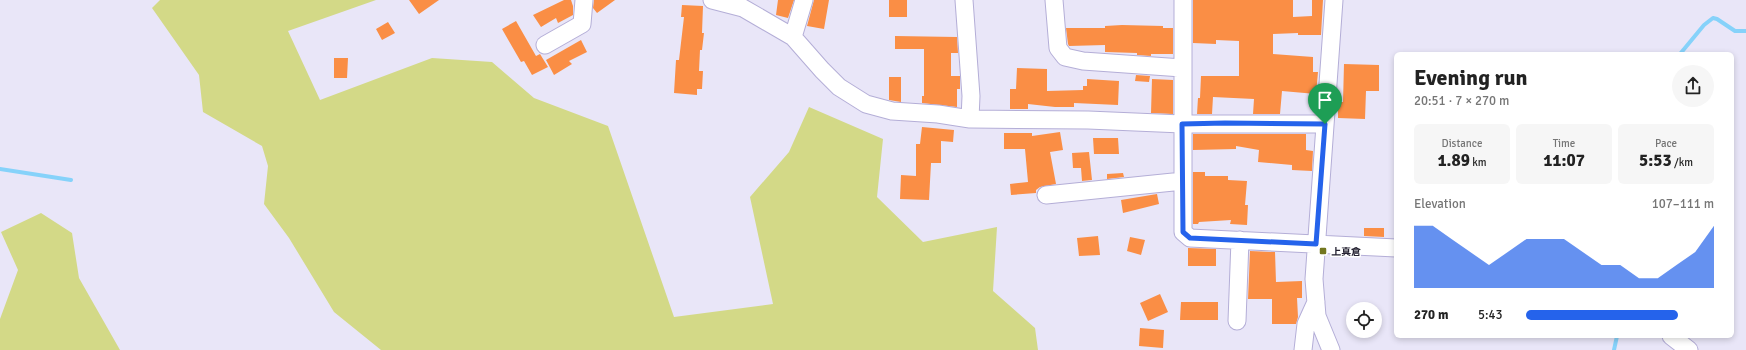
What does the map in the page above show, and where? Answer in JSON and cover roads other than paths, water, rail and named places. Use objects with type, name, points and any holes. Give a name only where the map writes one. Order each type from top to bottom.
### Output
[{"type":"street","points":[[546,45],[582,24],[584,0]]},
{"type":"street","points":[[712,0],[739,4],[793,37],[839,87],[866,104],[892,111],[938,114],[970,119],[1088,120],[1182,124],[1325,124]]},
{"type":"street","points":[[793,37],[804,0]]},
{"type":"street","points":[[964,0],[971,96],[970,119]]},
{"type":"street","points":[[1054,0],[1058,48],[1065,57],[1083,61],[1182,68]]},
{"type":"street","points":[[1184,0],[1182,68],[1183,232],[1190,238],[1394,248]]},
{"type":"street","points":[[1331,350],[1317,316],[1314,279],[1334,0]]},
{"type":"street","points":[[1046,195],[1183,181]]},
{"type":"street","points":[[1236,321],[1240,240]]},
{"type":"street","points":[[1303,350],[1306,324],[1316,302]]},
{"type":"street","points":[[1674,338],[1689,350]]},
{"type":"waterway","points":[[1682,52],[1704,25],[1713,18],[1735,31],[1746,31]]},
{"type":"waterway","points":[[0,169],[71,180]]},
{"type":"waterway","points":[[1614,350],[1617,338]]},
{"type":"place","name":"上真倉","points":[[1323,251]]}]
